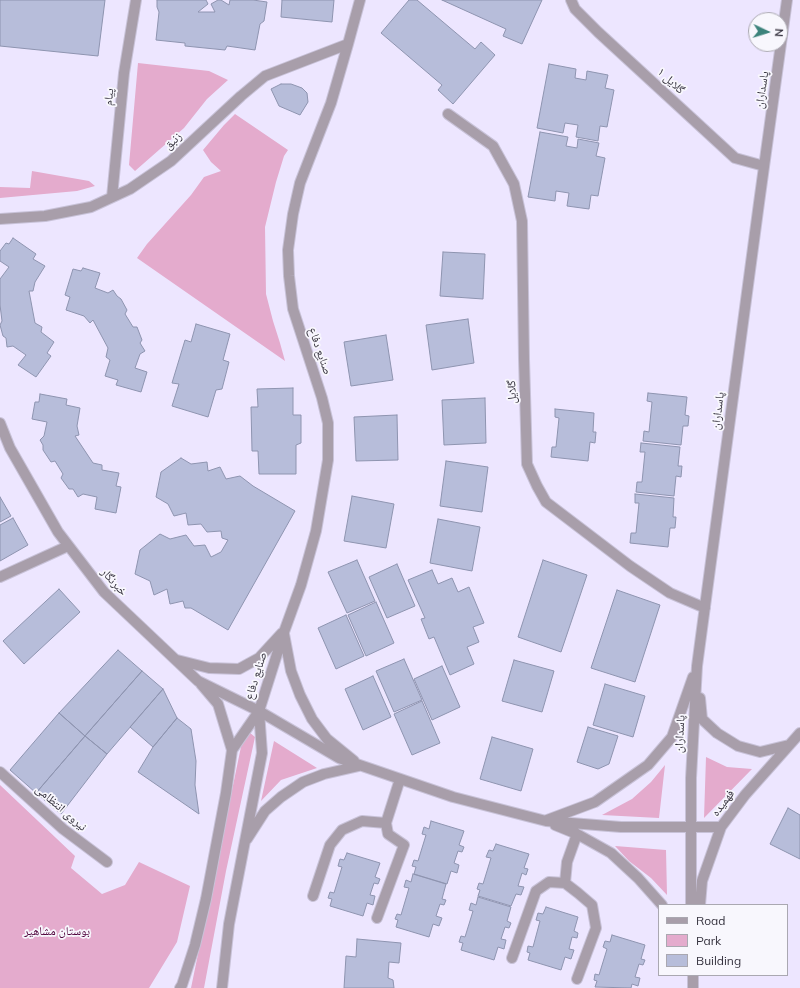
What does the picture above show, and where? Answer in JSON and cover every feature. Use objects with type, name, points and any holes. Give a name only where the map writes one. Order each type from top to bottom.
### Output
[{"type":"street","name":"پیام","points":[[112,197],[124,73],[136,0]]},
{"type":"street","name":"صنایع دفاع","points":[[259,711],[284,632],[301,585],[316,531],[328,460],[328,423],[320,392],[293,309],[288,276],[288,250],[293,214],[300,182],[331,103],[360,0]]},
{"type":"street","name":"گلایل ۱","points":[[571,0],[574,9],[735,158],[764,166]]},
{"type":"street","name":"پاسداران","points":[[690,827],[697,666],[787,0]]},
{"type":"street","name":"زنبق","points":[[0,219],[45,216],[91,207],[130,189],[171,161],[241,96],[265,76],[348,44]]},
{"type":"street","name":"گلایل","points":[[448,114],[493,146],[514,184],[522,221],[527,464],[537,486],[546,502],[630,566],[670,594],[705,608]]},
{"type":"street","name":"خبرنگار","points":[[0,423],[10,448],[58,532],[68,546],[104,592],[198,681],[259,711],[339,758],[453,797],[546,821]]},
{"type":"street","points":[[0,576],[68,546]]},
{"type":"street","points":[[175,659],[209,668],[239,669],[259,658],[284,632]]},
{"type":"street","points":[[284,632],[291,671],[300,695],[312,719],[327,739],[360,766]]},
{"type":"street","points":[[697,666],[702,719],[717,733],[738,746],[760,752],[789,745]]},
{"type":"street","points":[[546,821],[595,802],[648,765],[672,737],[697,666]]},
{"type":"street","points":[[180,988],[195,945],[206,899],[226,793],[232,750],[218,704],[198,681]]},
{"type":"street","points":[[232,750],[259,711]]},
{"type":"street","points":[[222,988],[228,924],[262,753],[259,711]]},
{"type":"street","name":"فهمیده","points":[[700,904],[702,881],[721,827],[745,795],[800,733]]},
{"type":"street","points":[[243,844],[265,811],[281,797],[303,782],[324,774],[360,766]]},
{"type":"street","name":"نیروی انتظامی","points":[[0,772],[63,829],[107,862]]},
{"type":"street","points":[[377,918],[404,845],[388,834],[386,823],[400,779]]},
{"type":"street","points":[[313,896],[330,845],[342,830],[362,821],[386,823]]},
{"type":"street","points":[[546,821],[621,828],[721,827]]},
{"type":"street","points":[[546,821],[577,834],[611,853],[638,878],[661,904]]},
{"type":"street","points":[[690,827],[690,904]]},
{"type":"street","points":[[565,883],[567,862],[577,834]]},
{"type":"street","points":[[512,958],[536,890],[549,882],[565,883],[592,905],[596,928],[577,978]]},
{"type":"street","points":[[693,976],[693,988]]},
{"type":"green space","points":[[138,63],[209,71],[228,80],[207,99],[184,128],[135,171],[129,165]]},
{"type":"green space","points":[[235,114],[288,150],[284,156],[276,182],[265,227],[266,294],[285,361],[137,258],[147,244],[191,195],[204,177],[221,171],[211,162],[203,150]]},
{"type":"green space","points":[[32,171],[89,181],[95,186],[77,191],[0,198],[0,187],[30,188]]},
{"type":"green space","points":[[249,732],[255,737],[226,871],[204,988],[191,988],[242,742]]},
{"type":"green space","points":[[274,741],[317,768],[281,780],[261,801]]},
{"type":"green space","points":[[706,757],[727,767],[752,769],[704,818]]},
{"type":"green space","points":[[665,765],[659,818],[602,815],[632,799],[651,782]]},
{"type":"green space","name":"بوستان مشاهیر","points":[[0,785],[75,856],[71,868],[102,894],[125,885],[139,862],[190,886],[177,942],[149,988],[0,988]]},
{"type":"green space","points":[[615,846],[666,850],[667,895],[651,878],[629,861]]},
{"type":"building","points":[[0,0],[105,0],[98,56],[0,46]]},
{"type":"building","points":[[157,0],[206,0],[208,4],[198,12],[215,12],[211,4],[218,0],[221,0],[229,5],[230,0],[253,0],[267,2],[264,21],[260,24],[255,50],[227,46],[225,50],[185,46],[185,43],[156,40],[159,12]]},
{"type":"building","points":[[282,0],[334,0],[332,22],[281,17]]},
{"type":"building","points":[[409,0],[417,0],[475,49],[481,42],[495,55],[453,104],[438,90],[442,85],[381,33]]},
{"type":"building","points":[[442,0],[542,0],[522,44],[503,36],[506,29]]},
{"type":"building","points":[[549,64],[576,69],[575,78],[586,80],[587,71],[608,75],[605,88],[614,90],[607,127],[600,126],[598,141],[576,137],[578,125],[565,123],[563,133],[537,128]]},
{"type":"building","points":[[281,84],[291,84],[302,88],[307,93],[308,102],[300,115],[279,106],[271,89]]},
{"type":"building","points":[[540,132],[568,137],[566,146],[577,148],[578,139],[599,143],[596,156],[605,158],[598,196],[591,195],[589,209],[567,206],[569,193],[556,191],[555,201],[528,197]]},
{"type":"building","points":[[13,238],[36,254],[33,259],[45,266],[35,282],[33,291],[29,291],[35,323],[42,327],[41,332],[54,342],[47,353],[51,356],[36,377],[18,365],[26,355],[13,346],[7,347],[6,338],[3,336],[0,325],[2,321],[0,305],[0,279],[9,267],[0,261],[0,251],[6,243],[9,244]]},
{"type":"building","points":[[443,252],[485,254],[483,299],[440,296]]},
{"type":"building","points":[[83,268],[100,273],[95,288],[108,293],[113,290],[121,299],[127,310],[125,314],[133,327],[137,327],[142,340],[140,343],[145,351],[140,354],[135,368],[147,372],[141,392],[116,385],[118,380],[105,376],[110,360],[106,357],[108,348],[93,320],[90,323],[84,316],[66,310],[70,297],[65,295],[73,269],[81,271]]},
{"type":"building","points":[[468,319],[474,363],[432,370],[426,325]]},
{"type":"building","points":[[196,324],[230,334],[223,360],[229,362],[222,389],[216,390],[208,417],[172,406],[179,384],[172,383],[185,340],[191,342]]},
{"type":"building","points":[[386,335],[393,380],[351,386],[344,342]]},
{"type":"building","points":[[293,388],[293,415],[301,415],[301,443],[296,445],[296,474],[259,474],[258,451],[252,451],[251,407],[258,407],[257,389]]},
{"type":"building","points":[[648,393],[687,397],[685,415],[689,416],[688,426],[683,426],[681,445],[643,441],[644,431],[649,432],[652,402],[647,401]]},
{"type":"building","points":[[40,394],[67,399],[66,405],[80,408],[77,426],[79,435],[75,436],[93,463],[102,465],[102,470],[119,473],[116,486],[121,487],[116,513],[95,509],[97,497],[83,494],[78,497],[73,489],[69,489],[61,478],[63,474],[55,461],[51,462],[43,450],[43,445],[40,440],[44,436],[47,422],[32,419],[35,402],[39,402]]},
{"type":"building","points":[[485,398],[486,443],[444,445],[442,400]]},
{"type":"building","points":[[555,409],[594,413],[593,432],[596,432],[595,443],[590,442],[588,461],[551,457],[552,447],[556,447],[559,418],[555,417]]},
{"type":"building","points":[[397,415],[398,460],[356,461],[354,417]]},
{"type":"building","points":[[641,443],[680,447],[678,466],[682,466],[681,477],[676,476],[674,496],[636,492],[637,482],[642,482],[645,452],[640,452]]},
{"type":"building","points":[[181,458],[191,464],[207,462],[208,471],[220,467],[226,479],[240,476],[253,486],[295,511],[228,630],[191,608],[185,608],[183,601],[170,604],[167,589],[154,595],[150,581],[135,574],[140,550],[160,534],[170,539],[186,535],[194,546],[205,545],[211,557],[221,552],[228,540],[222,538],[221,531],[207,532],[201,524],[188,525],[186,513],[174,516],[168,504],[156,497],[161,472]]},
{"type":"building","points":[[446,461],[488,467],[482,512],[440,506]]},
{"type":"building","points":[[635,494],[674,498],[673,517],[676,517],[675,528],[670,528],[668,547],[630,543],[631,533],[636,533],[639,503],[635,503]]},
{"type":"building","points":[[352,496],[394,504],[386,548],[344,541]]},
{"type":"building","points":[[0,497],[11,516],[0,522]]},
{"type":"building","points":[[13,518],[28,545],[0,561],[0,525]]},
{"type":"building","points":[[438,519],[480,527],[472,571],[430,563]]},
{"type":"building","points":[[357,560],[375,601],[347,613],[328,572]]},
{"type":"building","points":[[543,560],[587,575],[561,652],[518,637]]},
{"type":"building","points":[[397,564],[415,606],[387,618],[369,577]]},
{"type":"building","points":[[432,570],[438,584],[452,578],[458,592],[469,587],[484,623],[473,627],[479,642],[467,647],[474,664],[450,675],[434,637],[429,639],[421,619],[425,618],[408,580]]},
{"type":"building","points":[[59,589],[80,612],[24,664],[3,641]]},
{"type":"building","points":[[617,590],[660,605],[635,682],[591,668]]},
{"type":"building","points":[[376,602],[394,643],[366,656],[348,615]]},
{"type":"building","points":[[346,615],[364,656],[336,669],[318,628]]},
{"type":"building","points":[[118,650],[142,671],[85,736],[59,713]]},
{"type":"building","points":[[404,659],[422,700],[394,712],[376,671]]},
{"type":"building","points":[[514,660],[554,671],[542,712],[502,701]]},
{"type":"building","points":[[442,666],[460,707],[432,720],[414,679]]},
{"type":"building","points":[[142,671],[163,689],[107,754],[85,736]]},
{"type":"building","points":[[373,676],[391,717],[363,730],[345,689]]},
{"type":"building","points":[[605,684],[645,696],[633,737],[593,725]]},
{"type":"building","points":[[163,689],[177,718],[153,747],[130,727]]},
{"type":"building","points":[[422,701],[440,743],[412,755],[394,714]]},
{"type":"building","points":[[59,713],[85,736],[36,793],[10,770]]},
{"type":"building","points":[[177,718],[191,729],[196,761],[195,785],[199,814],[138,772],[153,747]]},
{"type":"building","points":[[588,727],[618,736],[609,764],[598,769],[577,762]]},
{"type":"building","points":[[85,736],[107,754],[61,814],[36,793]]},
{"type":"building","points":[[492,737],[533,749],[521,791],[480,779]]},
{"type":"building","points":[[788,808],[800,815],[800,859],[770,844]]},
{"type":"building","points":[[431,821],[464,831],[459,845],[464,847],[462,852],[458,851],[454,863],[459,865],[457,873],[451,871],[447,884],[414,874],[416,867],[412,866],[414,860],[418,861],[426,835],[422,834],[424,827],[429,829]]},
{"type":"building","points":[[496,844],[529,854],[524,868],[528,869],[526,875],[522,873],[518,886],[524,887],[521,895],[516,894],[511,906],[478,896],[480,890],[477,889],[479,883],[483,884],[491,858],[486,857],[489,850],[493,851]]},
{"type":"building","points":[[347,853],[380,863],[375,877],[380,879],[378,884],[374,883],[370,895],[375,896],[373,905],[367,903],[363,916],[330,906],[332,899],[328,898],[330,892],[334,893],[342,867],[338,866],[340,859],[344,860]]},
{"type":"building","points":[[413,874],[446,884],[442,899],[446,900],[444,905],[440,904],[436,916],[442,918],[439,926],[433,924],[429,937],[396,927],[398,920],[395,919],[397,914],[401,915],[409,888],[404,887],[406,880],[411,882]]},
{"type":"building","points":[[478,897],[511,907],[507,921],[511,923],[509,928],[505,927],[501,939],[506,940],[504,949],[498,947],[494,960],[461,950],[463,943],[459,942],[461,936],[465,937],[473,911],[469,910],[471,903],[476,905]]},
{"type":"building","points":[[546,907],[578,917],[574,931],[578,933],[577,938],[572,937],[569,949],[574,950],[571,959],[565,957],[561,970],[528,960],[530,953],[527,952],[528,946],[533,947],[540,921],[536,920],[538,913],[543,914]]},
{"type":"building","points":[[612,935],[645,945],[641,959],[645,960],[643,965],[639,964],[635,977],[640,978],[638,986],[632,984],[631,988],[595,987],[597,981],[594,980],[595,974],[599,975],[607,949],[603,947],[605,941],[610,942]]},
{"type":"building","points":[[357,939],[401,943],[399,963],[389,962],[388,978],[393,980],[394,988],[344,988],[346,956],[356,957]]}]
